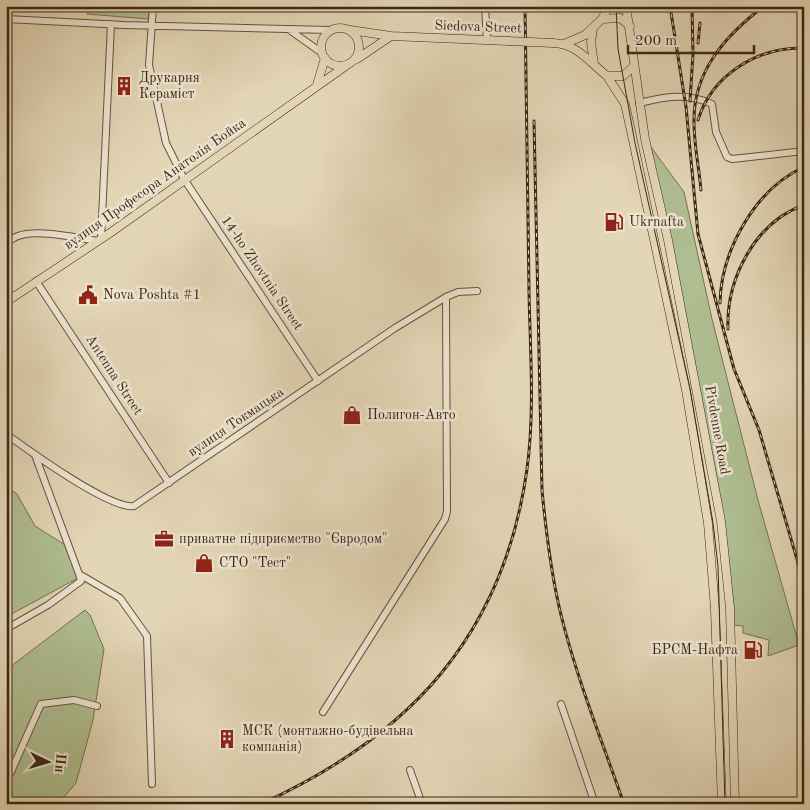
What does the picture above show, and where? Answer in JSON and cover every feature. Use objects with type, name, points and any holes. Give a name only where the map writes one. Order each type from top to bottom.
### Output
[{"type":"main road","points":[[564,44],[577,40],[593,29],[602,19],[609,6]]},
{"type":"main road","points":[[593,29],[591,42],[594,65],[607,76],[623,76],[634,66],[626,6]]},
{"type":"main road","points":[[602,19],[620,18],[630,26]]},
{"type":"main road","points":[[317,85],[324,56],[322,40],[331,30],[337,28],[350,30],[358,39],[359,52],[349,63]]},
{"type":"main road","name":"Siedova Street","points":[[350,30],[391,36],[564,44],[583,54],[594,65]]},
{"type":"main road","points":[[324,56],[335,65],[349,63],[391,36]]},
{"type":"main road","name":"вулиця Професора Анатолія Бойка","points":[[6,302],[100,240],[349,63]]},
{"type":"main road","name":"Pivdenne Road","points":[[634,66],[639,102],[670,249],[721,522],[730,608],[736,804]]},
{"type":"main road","name":"Pivdenne Road","points":[[607,76],[622,99],[627,113],[686,390],[708,523],[715,609],[722,804]]},
{"type":"street","name":"14-ho Zhovtnia Street","points":[[153,6],[150,26],[149,65],[166,143],[184,179],[318,381]]},
{"type":"street","points":[[485,6],[487,40]]},
{"type":"street","points":[[6,19],[150,26],[331,30]]},
{"type":"street","points":[[11,240],[20,234],[57,235],[100,240],[112,24]]},
{"type":"street","points":[[290,30],[324,56]]},
{"type":"street","points":[[639,102],[678,96],[693,97],[712,104],[716,132],[727,156],[732,159],[804,151]]},
{"type":"street","name":"Antenna Street","points":[[36,281],[169,483]]},
{"type":"street","name":"вулиця Токмацька","points":[[35,455],[78,482],[129,507],[134,506],[395,328],[446,297],[458,292],[477,291]]},
{"type":"street","points":[[323,712],[445,519],[447,511],[446,297]]},
{"type":"street","points":[[6,434],[35,455],[81,580],[48,605],[6,629]]},
{"type":"street","points":[[79,574],[120,598],[148,636],[152,784]]},
{"type":"street","points":[[6,774],[10,774],[41,704],[74,700],[97,706]]},
{"type":"street","points":[[561,704],[596,804]]},
{"type":"street","points":[[410,770],[422,804]]},
{"type":"green space","points":[[92,6],[151,6],[148,19],[87,14]]},
{"type":"green space","points":[[645,139],[684,192],[712,319],[758,500],[799,645],[768,656],[769,640],[743,633],[743,626],[732,625],[727,565]]},
{"type":"green space","points":[[6,486],[17,494],[35,526],[70,548],[78,578],[6,617]]},
{"type":"green space","points":[[85,610],[90,615],[104,649],[93,720],[76,783],[58,804],[6,804],[6,670]]},
{"type":"tram line","points":[[616,6],[618,49],[635,143],[690,389],[713,523],[718,566],[725,804]]},
{"type":"railway","points":[[261,804],[314,777],[362,746],[405,712],[441,673],[472,630],[497,582],[515,528],[527,469],[531,425],[525,6]]},
{"type":"railway","points":[[670,6],[686,107],[698,234],[734,369],[759,430],[804,583]]},
{"type":"railway","points":[[690,101],[693,54],[692,6]]},
{"type":"railway","points":[[701,190],[694,122],[699,86],[714,56],[725,42],[764,6]]},
{"type":"railway","points":[[698,43],[700,23]]},
{"type":"railway","points":[[698,120],[714,90],[725,77],[739,67],[753,58],[770,52],[804,48]]},
{"type":"railway","points":[[534,121],[542,490],[547,537],[554,584],[567,639],[624,804]]},
{"type":"railway","points":[[720,303],[727,263],[734,243],[744,224],[770,190],[786,177],[804,167]]},
{"type":"railway","points":[[728,329],[732,291],[738,272],[747,255],[771,225],[787,213],[804,205]]},
{"type":"place","name":"Друкарня Кераміст","points":[[124,86]]},
{"type":"place","name":"Ukrnafta","points":[[614,222]]},
{"type":"place","name":"Nova Poshta #1","points":[[88,295]]},
{"type":"place","name":"Полигон-Авто","points":[[352,415]]},
{"type":"place","name":"приватне підприємство \"Євродом\"","points":[[164,539]]},
{"type":"place","name":"СТО \"Тест\"","points":[[204,563]]},
{"type":"place","name":"БРСМ-Нафта","points":[[753,650]]},
{"type":"place","name":"МСК (монтажно-будівельна компанія)","points":[[227,739]]}]
